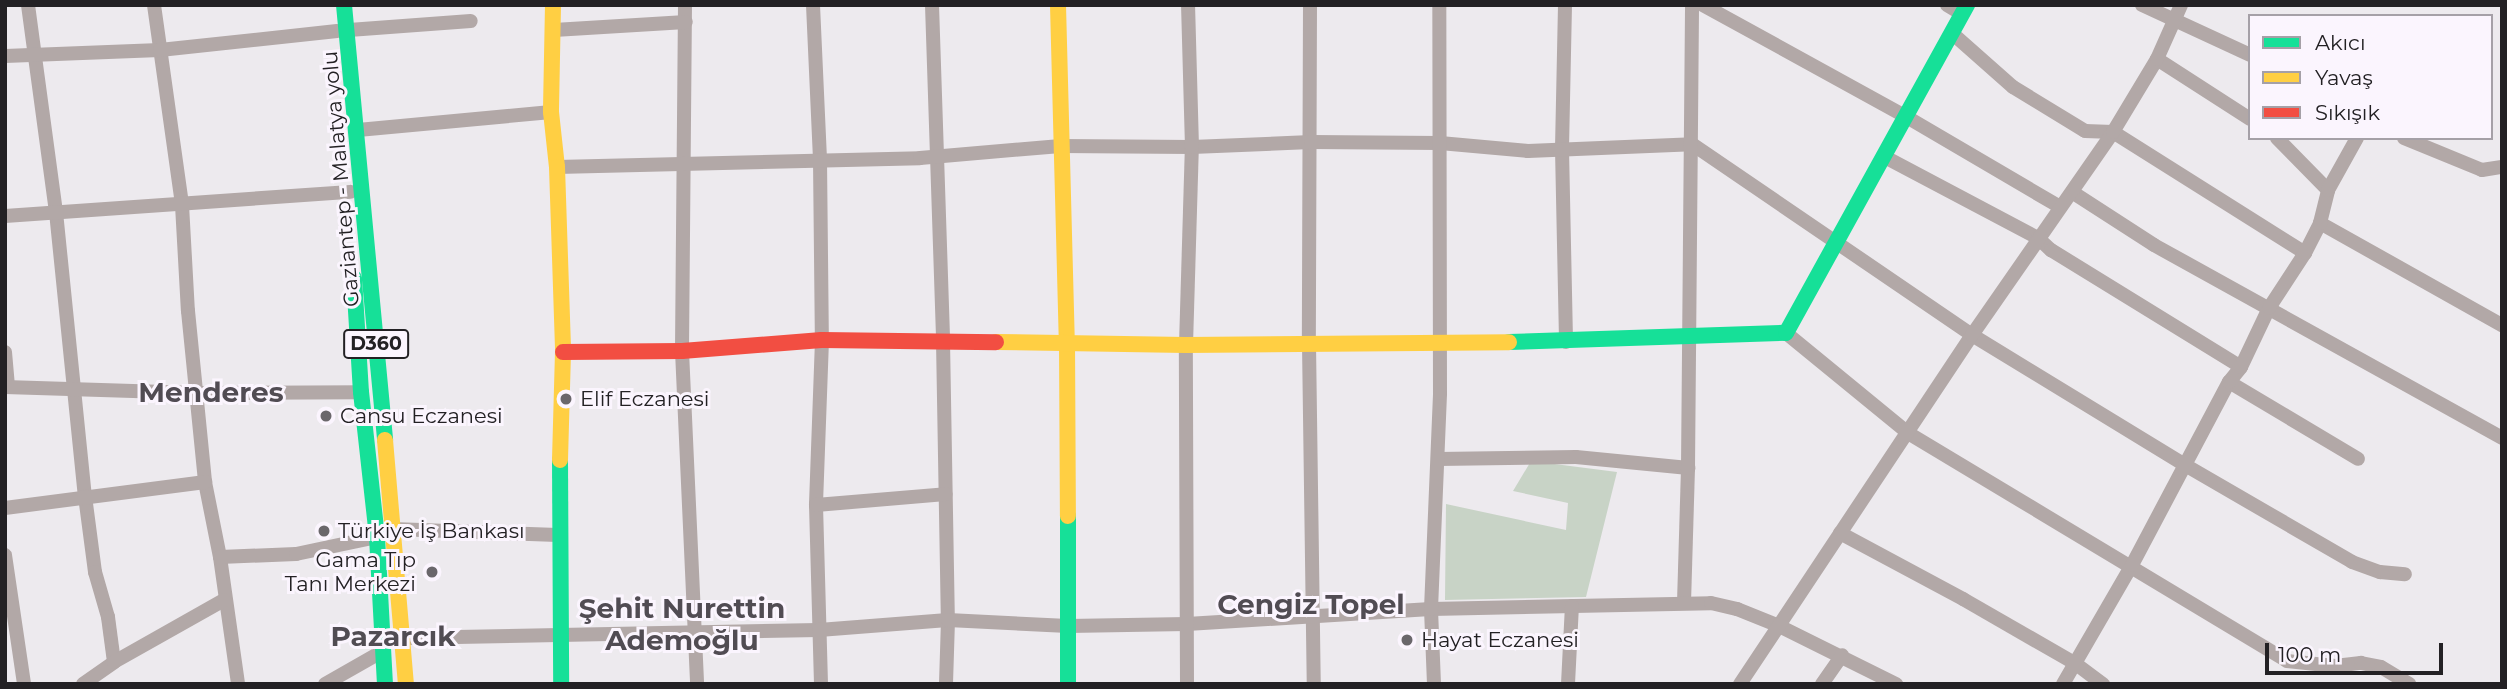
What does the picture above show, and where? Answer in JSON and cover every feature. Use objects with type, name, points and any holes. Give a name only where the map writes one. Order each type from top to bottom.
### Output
[{"type":"main road","name":"Gaziantep - Malatya yolu","points":[[331,5],[343,31],[358,130],[406,684]]},
{"type":"main road","name":"Gaziantep - Malatya yolu","points":[[344,5],[349,192],[361,392],[377,537],[385,684]]},
{"type":"main road","points":[[553,5],[551,112],[557,167],[563,352],[558,535],[561,684]]},
{"type":"main road","points":[[1058,5],[1067,342],[1068,684]]},
{"type":"main road","points":[[563,352],[682,351],[822,340],[1186,345],[1566,342],[1786,333],[1965,10]]},
{"type":"street","points":[[28,5],[55,212],[85,496],[95,572],[108,617],[114,662]]},
{"type":"street","points":[[154,5],[182,205],[187,311],[205,482],[220,557],[238,684]]},
{"type":"street","points":[[685,5],[686,166],[682,351],[697,631],[697,684]]},
{"type":"street","points":[[813,5],[820,160],[822,340],[816,505],[821,684]]},
{"type":"street","points":[[932,5],[943,341],[948,620],[946,684]]},
{"type":"street","points":[[1187,684],[1186,345],[1192,147],[1188,5]]},
{"type":"street","points":[[1310,5],[1309,344],[1314,684]]},
{"type":"street","points":[[1434,684],[1431,609],[1440,342],[1439,5]]},
{"type":"street","points":[[1565,5],[1562,149],[1566,342]]},
{"type":"street","points":[[1684,603],[1690,335],[1692,5]]},
{"type":"street","points":[[1703,5],[1905,116],[2060,207]]},
{"type":"street","points":[[1947,5],[1965,10]]},
{"type":"street","points":[[2142,5],[2175,23],[2248,54]]},
{"type":"street","points":[[1740,684],[1972,335],[2113,132],[2157,60],[2181,5]]},
{"type":"street","points":[[5,56],[160,50],[471,21]]},
{"type":"street","points":[[554,30],[686,22]]},
{"type":"street","points":[[1953,34],[2013,87],[2085,131],[2113,132],[2305,253]]},
{"type":"street","points":[[2157,60],[2248,118]]},
{"type":"street","points":[[358,130],[551,112]]},
{"type":"street","points":[[2279,140],[2328,190]]},
{"type":"street","points":[[2063,684],[2132,565],[2230,382],[2241,367],[2269,308],[2305,253],[2320,223],[2328,190],[2356,140]]},
{"type":"street","points":[[2409,140],[2482,170],[2502,167]]},
{"type":"street","points":[[557,167],[686,166],[936,156],[1060,146],[1440,143],[1528,151],[1692,144],[1972,335],[2185,465],[2352,562],[2380,572],[2405,574]]},
{"type":"street","points":[[1883,156],[2038,238],[2051,250],[2241,367]]},
{"type":"street","points":[[5,216],[349,192]]},
{"type":"street","points":[[2072,192],[2154,245],[2502,438]]},
{"type":"street","points":[[2320,223],[2502,326]]},
{"type":"street","points":[[1786,333],[1908,433],[2132,565],[2287,662],[2335,666],[2361,663],[2381,667],[2409,684]]},
{"type":"street","points":[[5,352],[7,387],[197,393],[361,392]]},
{"type":"street","points":[[2230,382],[2358,459]]},
{"type":"street","points":[[1438,459],[1576,457],[1688,468]]},
{"type":"street","points":[[5,508],[205,482]]},
{"type":"street","points":[[816,505],[946,494]]},
{"type":"street","points":[[393,529],[558,535]]},
{"type":"street","points":[[1840,533],[1963,598],[2076,664],[2103,684]]},
{"type":"street","points":[[220,557],[296,554],[377,537]]},
{"type":"street","points":[[5,555],[9,611],[24,684]]},
{"type":"street","points":[[83,684],[114,662],[224,600]]},
{"type":"street","points":[[403,638],[819,630],[948,620],[1068,626],[1187,624],[1431,609],[1684,603],[1724,606],[1779,626],[1842,654],[1896,684]]},
{"type":"street","points":[[1568,684],[1572,606]]},
{"type":"street","points":[[325,684],[383,651]]},
{"type":"street","points":[[1822,684],[1842,654]]},
{"type":"shaded area","points":[[1531,461],[1617,472],[1586,597],[1445,600],[1446,504],[1566,530],[1568,503],[1513,491]]},
{"type":"traffic: fast","points":[[344,5],[385,440]]},
{"type":"traffic: fast","points":[[1509,342],[1786,333],[1967,5]]},
{"type":"traffic: fast","points":[[354,278],[361,392],[377,537],[385,684]]},
{"type":"traffic: fast","points":[[560,460],[561,684]]},
{"type":"traffic: fast","points":[[1068,516],[1068,684]]},
{"type":"traffic: slow","points":[[553,5],[551,112],[557,167],[563,352],[560,460]]},
{"type":"traffic: slow","points":[[1058,5],[1067,342],[1068,516]]},
{"type":"traffic: slow","points":[[996,342],[1186,345],[1509,342]]},
{"type":"traffic: slow","points":[[385,440],[406,684]]},
{"type":"traffic: jam","points":[[563,352],[682,351],[822,340],[996,342]]},
{"type":"place","name":"Elif Eczanesi","points":[[566,399]]},
{"type":"place","name":"Cansu Eczanesi","points":[[326,416]]},
{"type":"place","name":"Türkiye İş Bankası","points":[[324,531]]},
{"type":"place","name":"Gama Tıp Tanı Merkezi","points":[[432,572]]},
{"type":"place","name":"Hayat Eczanesi","points":[[1407,640]]},
{"type":"district","name":"Menderes","points":[[211,392]]},
{"type":"district","name":"Cengiz Topel","points":[[1311,604]]},
{"type":"district","name":"Şehit Nurettin Ademoğlu","points":[[682,624]]},
{"type":"district","name":"Pazarcık","points":[[393,636]]}]
